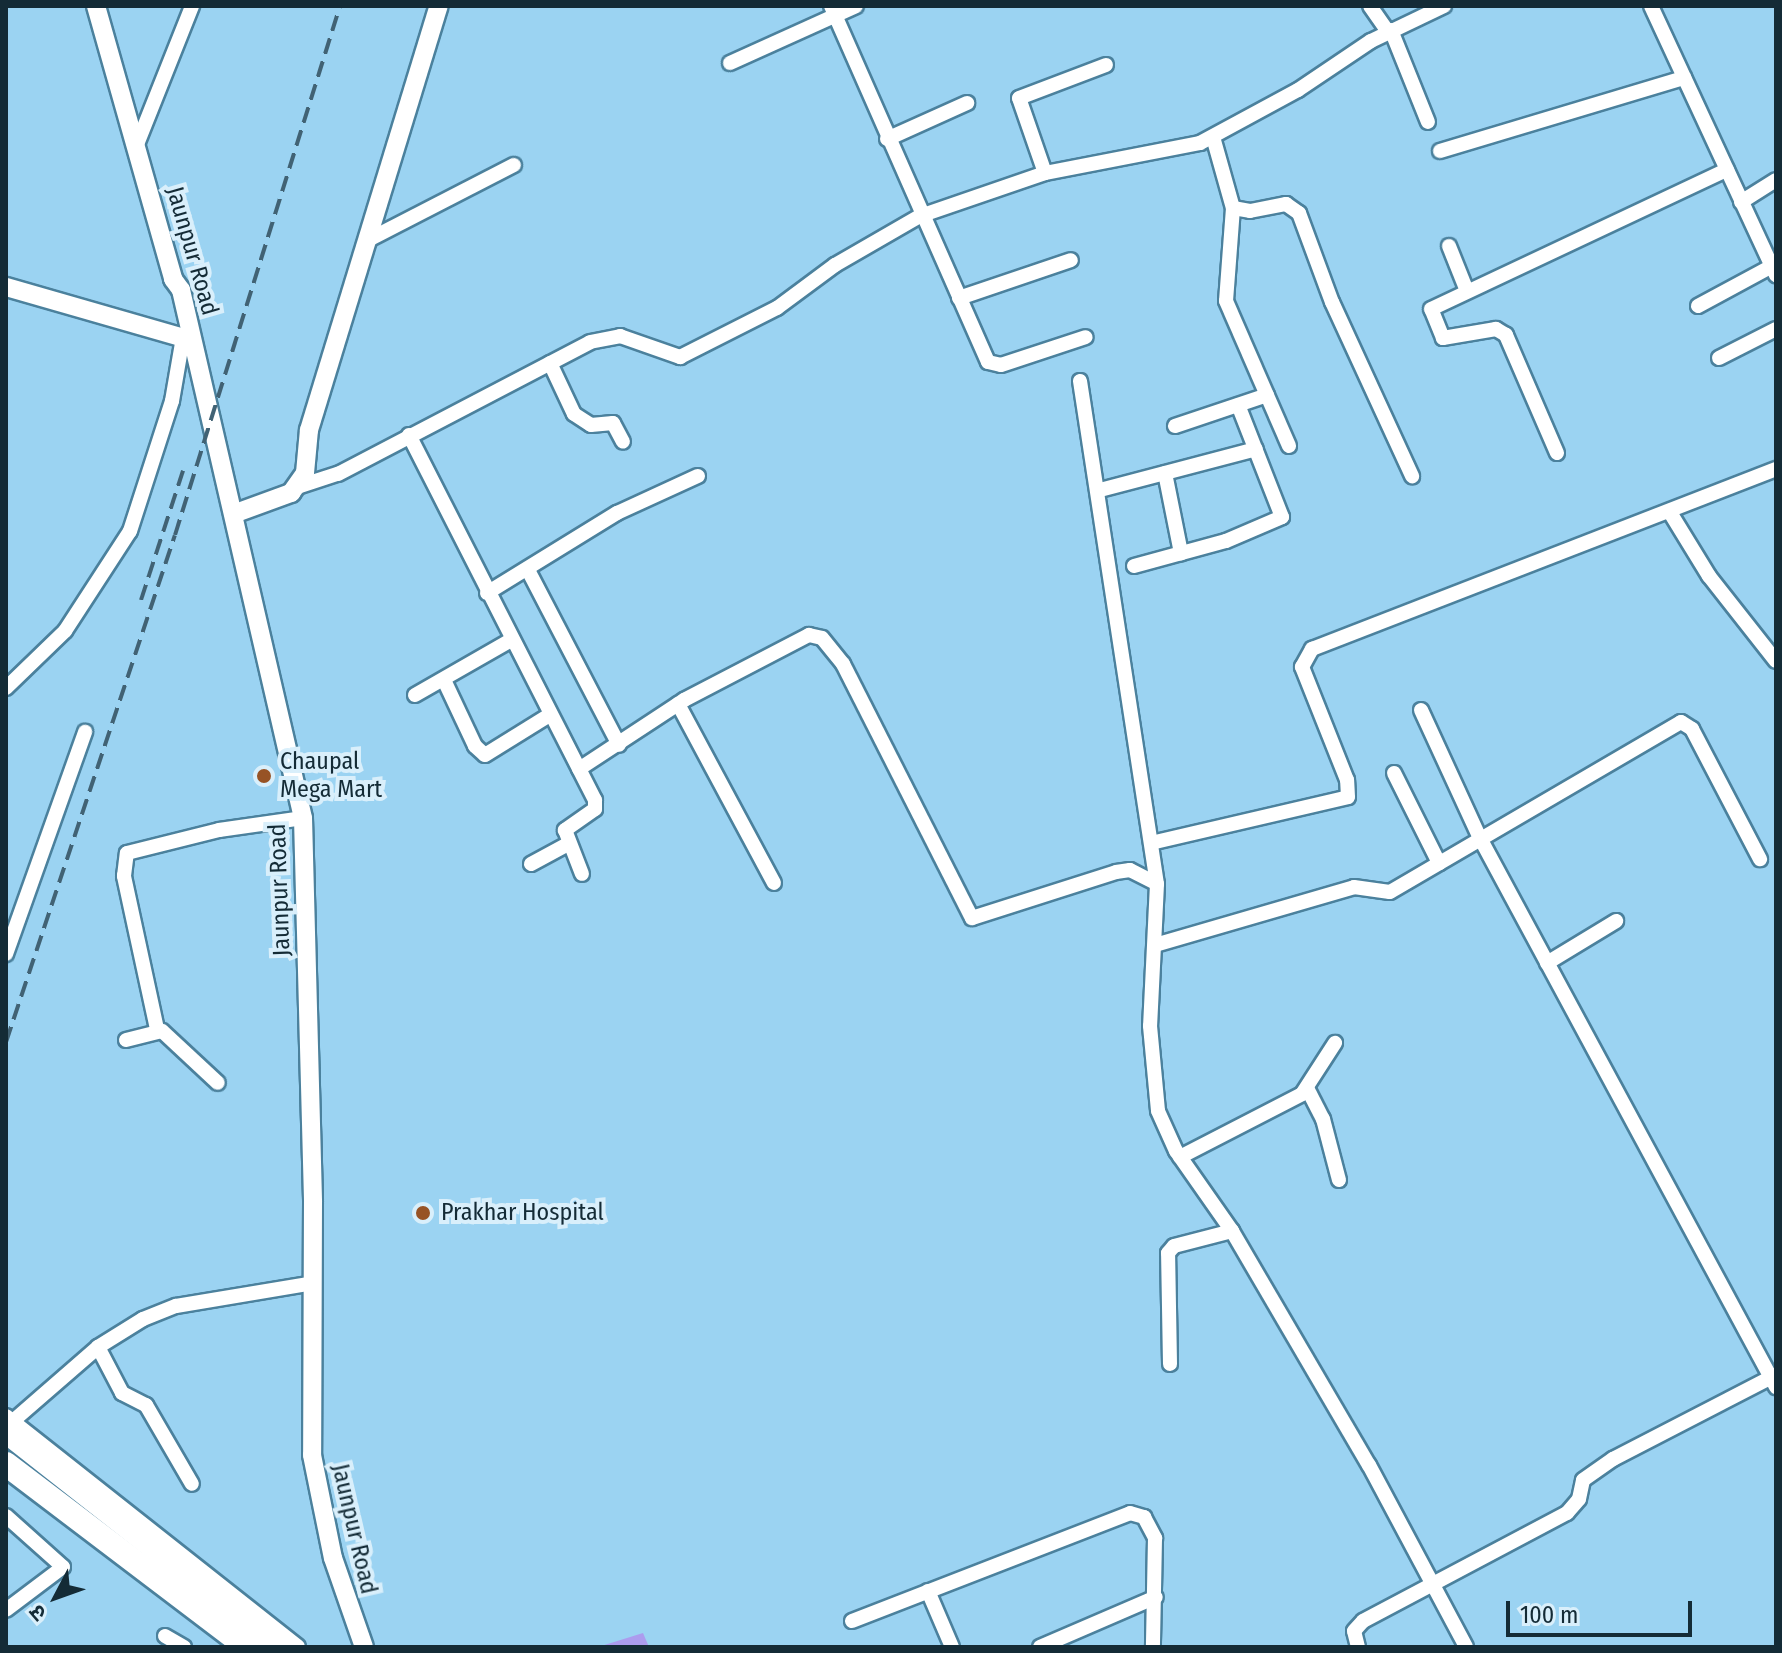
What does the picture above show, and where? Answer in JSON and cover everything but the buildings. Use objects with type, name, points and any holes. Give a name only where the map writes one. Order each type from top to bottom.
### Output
[{"type":"highway","points":[[8,1423],[280,1647]]},
{"type":"highway","points":[[6,1464],[247,1647]]},
{"type":"street","points":[[96,6],[140,138]]},
{"type":"street","points":[[108,6],[140,138]]},
{"type":"street","points":[[140,138],[192,6]]},
{"type":"street","points":[[300,486],[309,430],[439,6]]},
{"type":"street","points":[[730,63],[833,11],[856,6]]},
{"type":"street","points":[[1370,6],[1389,31],[1428,122]]},
{"type":"street","points":[[236,513],[338,474],[550,363],[611,335],[680,357],[777,308],[835,265],[920,216],[1045,173],[1213,137],[1389,31],[1413,12],[1444,6]]},
{"type":"street","points":[[1651,6],[1774,271],[1698,306]]},
{"type":"street","points":[[833,11],[920,216],[988,362],[996,366],[1086,337]]},
{"type":"street","points":[[1045,173],[1019,98],[1106,65]]},
{"type":"street","points":[[1440,151],[1684,78]]},
{"type":"street","points":[[887,139],[967,103]]},
{"type":"street","points":[[1213,137],[1233,208],[1226,301],[1289,446]]},
{"type":"street","name":"Jaunpur Road","points":[[140,138],[183,277],[181,290],[187,338],[236,513],[303,818],[313,1283],[312,1455],[333,1558],[364,1647]]},
{"type":"street","points":[[368,240],[514,165]]},
{"type":"street","points":[[1557,453],[1506,335],[1496,329],[1447,339],[1439,334],[1431,309],[1727,170]]},
{"type":"street","points":[[1741,202],[1776,180]]},
{"type":"street","points":[[1233,208],[1250,211],[1286,204],[1299,213],[1332,302],[1412,476]]},
{"type":"street","points":[[1449,246],[1467,291]]},
{"type":"street","points":[[959,298],[1071,260]]},
{"type":"street","points":[[6,287],[187,338],[172,401],[130,531],[65,631],[6,688]]},
{"type":"street","points":[[1719,358],[1776,329]]},
{"type":"street","points":[[550,363],[574,414],[591,425],[613,423],[623,442]]},
{"type":"street","points":[[1080,381],[1100,490],[1115,635],[1157,884],[1150,1026],[1158,1111],[1180,1157],[1232,1231],[1434,1584],[1466,1647]]},
{"type":"street","points":[[1175,426],[1267,395]]},
{"type":"street","points":[[1134,566],[1181,553],[1282,517],[1238,405]]},
{"type":"street","points":[[409,435],[548,716],[597,806],[565,830],[582,874]]},
{"type":"street","points":[[1100,490],[1256,449]]},
{"type":"street","points":[[1151,843],[1348,797],[1347,780],[1306,682],[1304,657],[1312,649],[1478,581],[1671,514],[1776,469]]},
{"type":"street","points":[[1165,473],[1181,553]]},
{"type":"street","points":[[487,593],[617,513],[698,476]]},
{"type":"street","points":[[1671,514],[1709,576],[1776,661]]},
{"type":"street","points":[[528,570],[619,745]]},
{"type":"street","points":[[579,769],[678,704],[796,638],[822,638],[843,664],[972,918],[1116,872],[1130,870],[1157,884]]},
{"type":"street","points":[[415,695],[511,640]]},
{"type":"street","points":[[444,680],[475,746],[485,755],[548,716]]},
{"type":"street","points":[[678,704],[774,883]]},
{"type":"street","points":[[1358,1647],[1356,1627],[1567,1513],[1579,1499],[1583,1480],[1613,1459],[1774,1380],[1480,838],[1421,710]]},
{"type":"street","points":[[1155,945],[1354,887],[1390,892],[1681,722],[1692,729],[1760,859]]},
{"type":"street","points":[[6,954],[85,732]]},
{"type":"street","points":[[1394,773],[1439,863]]},
{"type":"street","points":[[218,1083],[157,1029],[124,876],[127,853],[219,830],[303,818]]},
{"type":"street","points":[[531,864],[568,844]]},
{"type":"street","points":[[1547,963],[1616,921]]},
{"type":"street","points":[[126,1040],[157,1029]]},
{"type":"street","points":[[1180,1157],[1287,1105],[1307,1088],[1335,1043]]},
{"type":"street","points":[[1307,1088],[1323,1119],[1339,1180]]},
{"type":"street","points":[[1170,1364],[1168,1253],[1174,1246],[1232,1231]]},
{"type":"street","points":[[298,1647],[8,1423],[98,1347],[143,1319],[176,1306],[313,1283]]},
{"type":"street","points":[[98,1347],[122,1393],[146,1405],[192,1484]]},
{"type":"street","points":[[852,1621],[1130,1513],[1144,1517],[1155,1538],[1153,1647]]},
{"type":"street","points":[[6,1516],[63,1567],[6,1610]]},
{"type":"street","points":[[928,1591],[952,1647]]},
{"type":"street","points":[[1040,1647],[1156,1597]]},
{"type":"street","points":[[165,1636],[184,1647]]},
{"type":"shaded area","points":[[643,1633],[649,1647],[598,1647]]},
{"type":"railway","points":[[6,1042],[175,535],[340,6]]},
{"type":"railway","points":[[141,600],[183,471]]},
{"type":"place","name":"Chaupal Mega Mart","points":[[264,776]]},
{"type":"place","name":"Prakhar Hospital","points":[[423,1213]]}]
